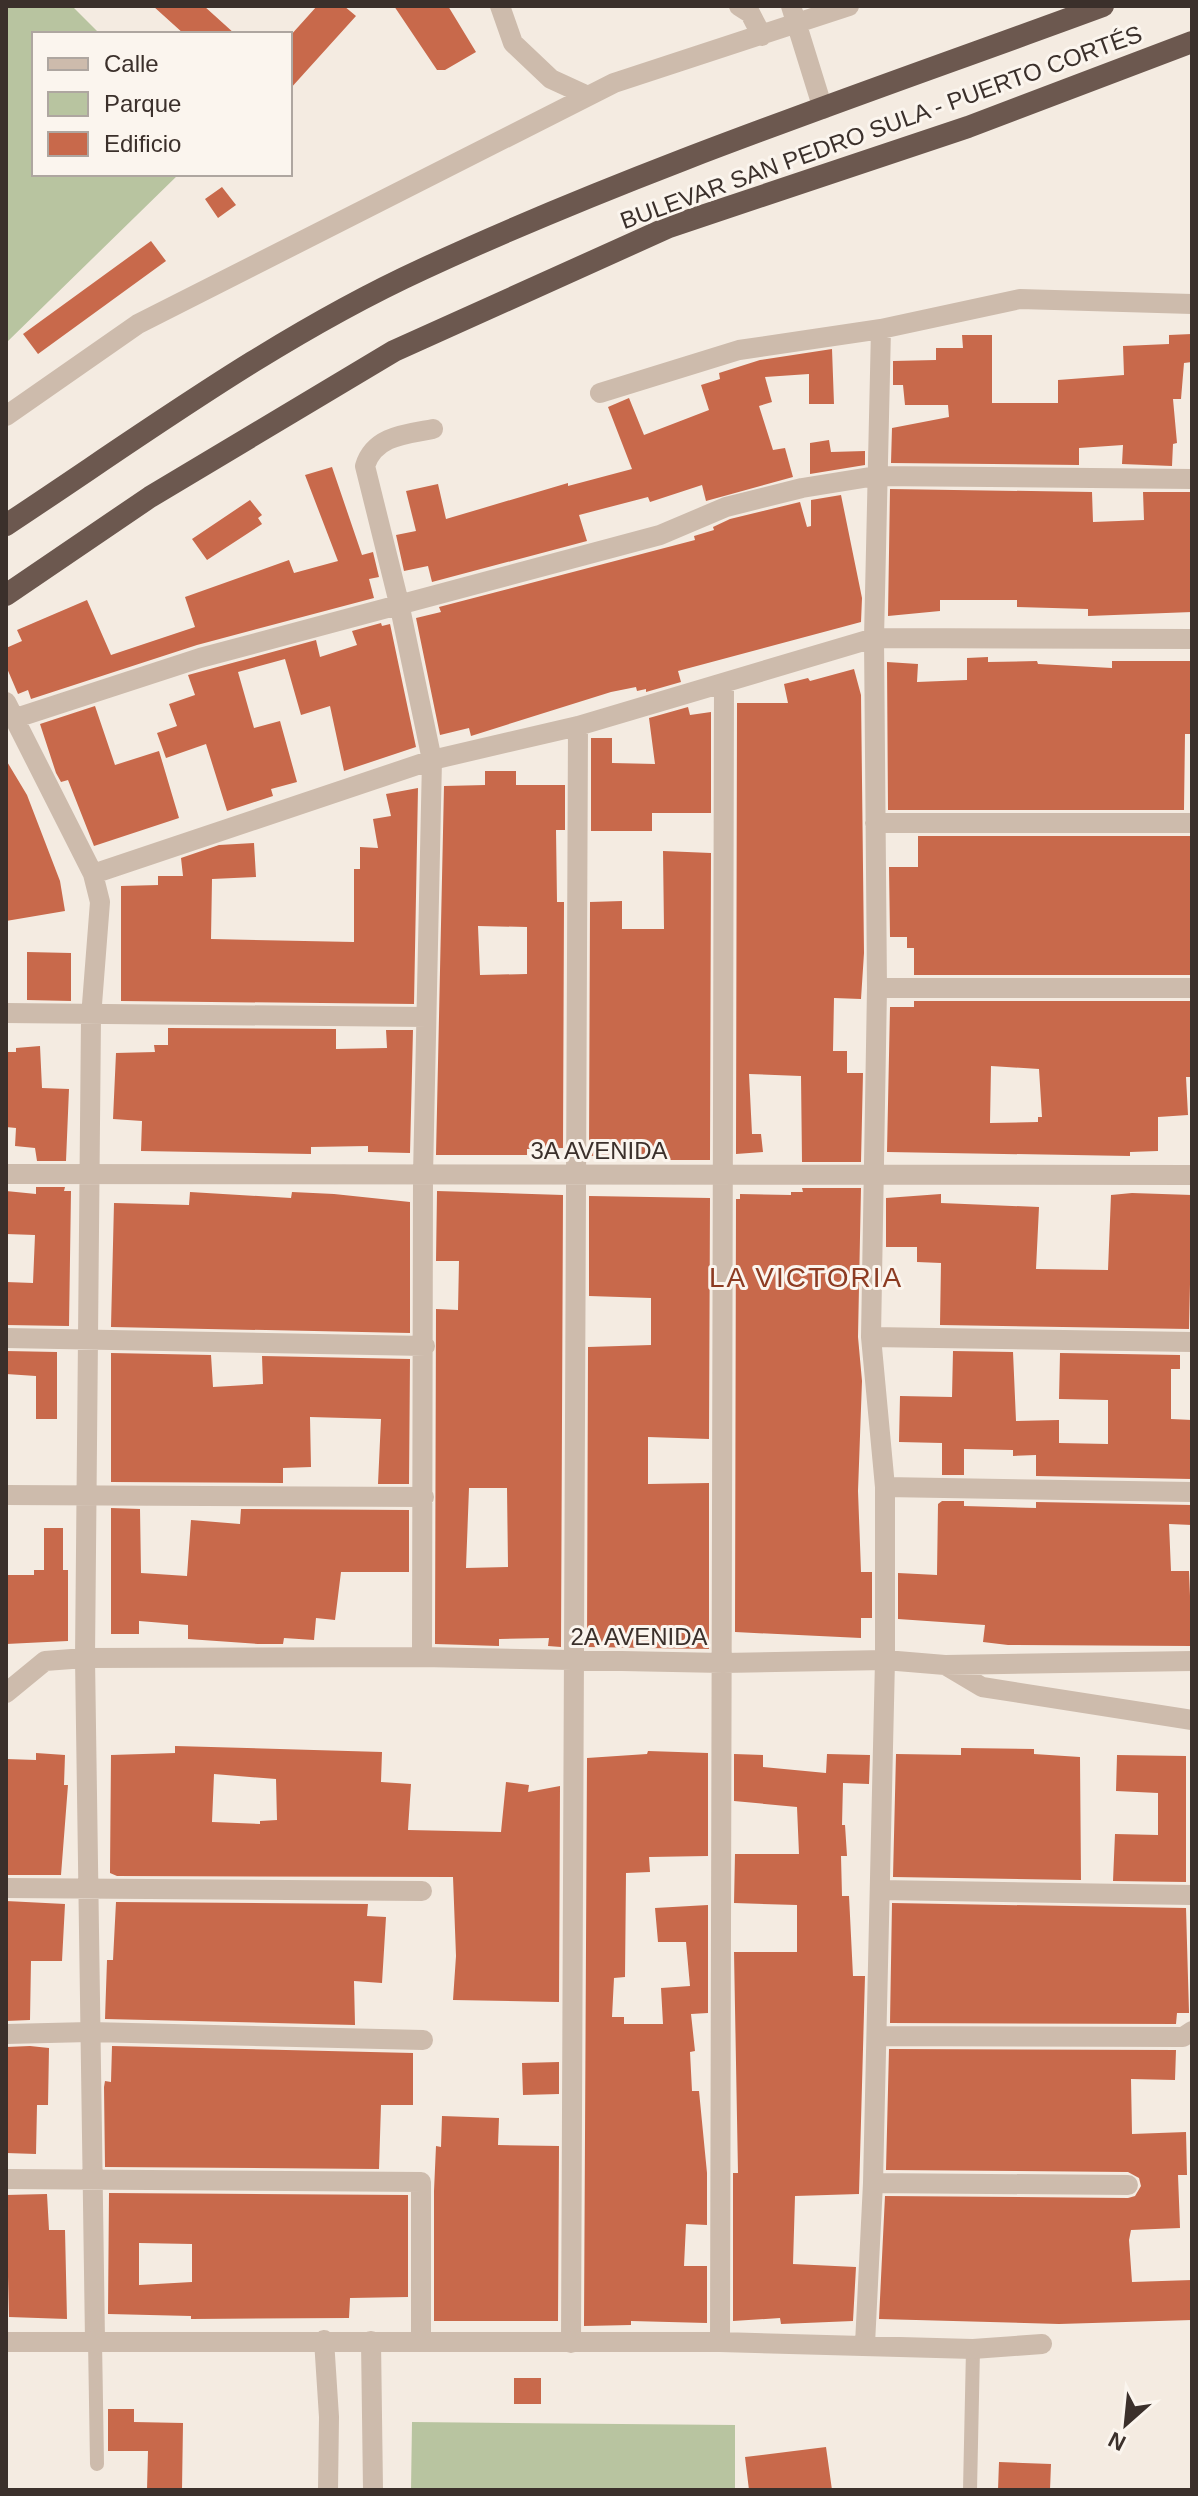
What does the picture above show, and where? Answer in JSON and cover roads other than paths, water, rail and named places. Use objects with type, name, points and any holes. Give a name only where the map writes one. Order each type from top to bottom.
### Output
[{"type":"highway","name":"BULEVAR SAN PEDRO SULA - PUERTO CORTÉS","points":[[6,525],[244,368],[421,270],[642,176],[1103,6]]},
{"type":"highway","name":"BULEVAR SAN PEDRO SULA - PUERTO CORTÉS","points":[[6,595],[150,497],[394,351],[669,227],[968,127],[1192,42]]},
{"type":"street","points":[[500,6],[513,43],[551,79],[588,96]]},
{"type":"street","points":[[739,6],[750,13],[762,36]]},
{"type":"street","points":[[6,416],[138,324],[614,83],[762,36],[793,15],[849,6]]},
{"type":"street","points":[[793,15],[823,109]]},
{"type":"street","points":[[600,393],[739,350],[881,329],[1020,299],[1192,304]]},
{"type":"street","points":[[865,2344],[873,2183],[885,1660],[885,1487],[871,1337],[877,988],[874,638],[881,329]]},
{"type":"street","points":[[422,1657],[423,1175],[432,760],[399,603],[365,466],[375,447],[394,437],[433,429]]},
{"type":"street","points":[[95,2340],[85,1658],[89,1497],[91,1015],[100,902],[93,874],[11,710],[660,535],[726,507],[802,488],[876,476],[1192,479]]},
{"type":"street","points":[[93,874],[432,760],[578,726],[874,638],[1192,639]]},
{"type":"street","points":[[720,2342],[724,685]]},
{"type":"street","points":[[571,2343],[578,726]]},
{"type":"street","points":[[875,823],[1192,823]]},
{"type":"street","points":[[877,988],[1192,988]]},
{"type":"street","points":[[6,1013],[426,1017]]},
{"type":"street","name":"3A AVENIDA","points":[[6,1174],[1192,1175]]},
{"type":"street","points":[[871,1337],[1192,1342]]},
{"type":"street","points":[[6,1338],[425,1346]]},
{"type":"street","points":[[885,1487],[1192,1492]]},
{"type":"street","points":[[6,1495],[424,1497]]},
{"type":"street","name":"2A AVENIDA","points":[[6,1693],[45,1661],[85,1658],[422,1657],[723,1663],[885,1660],[945,1665],[1192,1661]]},
{"type":"street","points":[[945,1665],[982,1687],[1192,1720]]},
{"type":"street","points":[[6,1888],[422,1891]]},
{"type":"street","points":[[880,1890],[1192,1895]]},
{"type":"street","points":[[877,2036],[1183,2037],[1192,2031]]},
{"type":"street","points":[[6,2034],[90,2032],[423,2040]]},
{"type":"street","points":[[6,2179],[421,2182],[421,2341]]},
{"type":"street","points":[[873,2183],[1128,2185]]},
{"type":"street","points":[[324,2340],[329,2417],[328,2490]]},
{"type":"street","points":[[371,2341],[373,2490]]},
{"type":"street","points":[[6,2342],[720,2342],[973,2349],[1042,2344]]},
{"type":"lane","points":[[95,2340],[97,2464]]},
{"type":"lane","points":[[970,2490],[973,2349]]},
{"type":"district","name":"LA VICTORIA","points":[[806,1277]]}]
